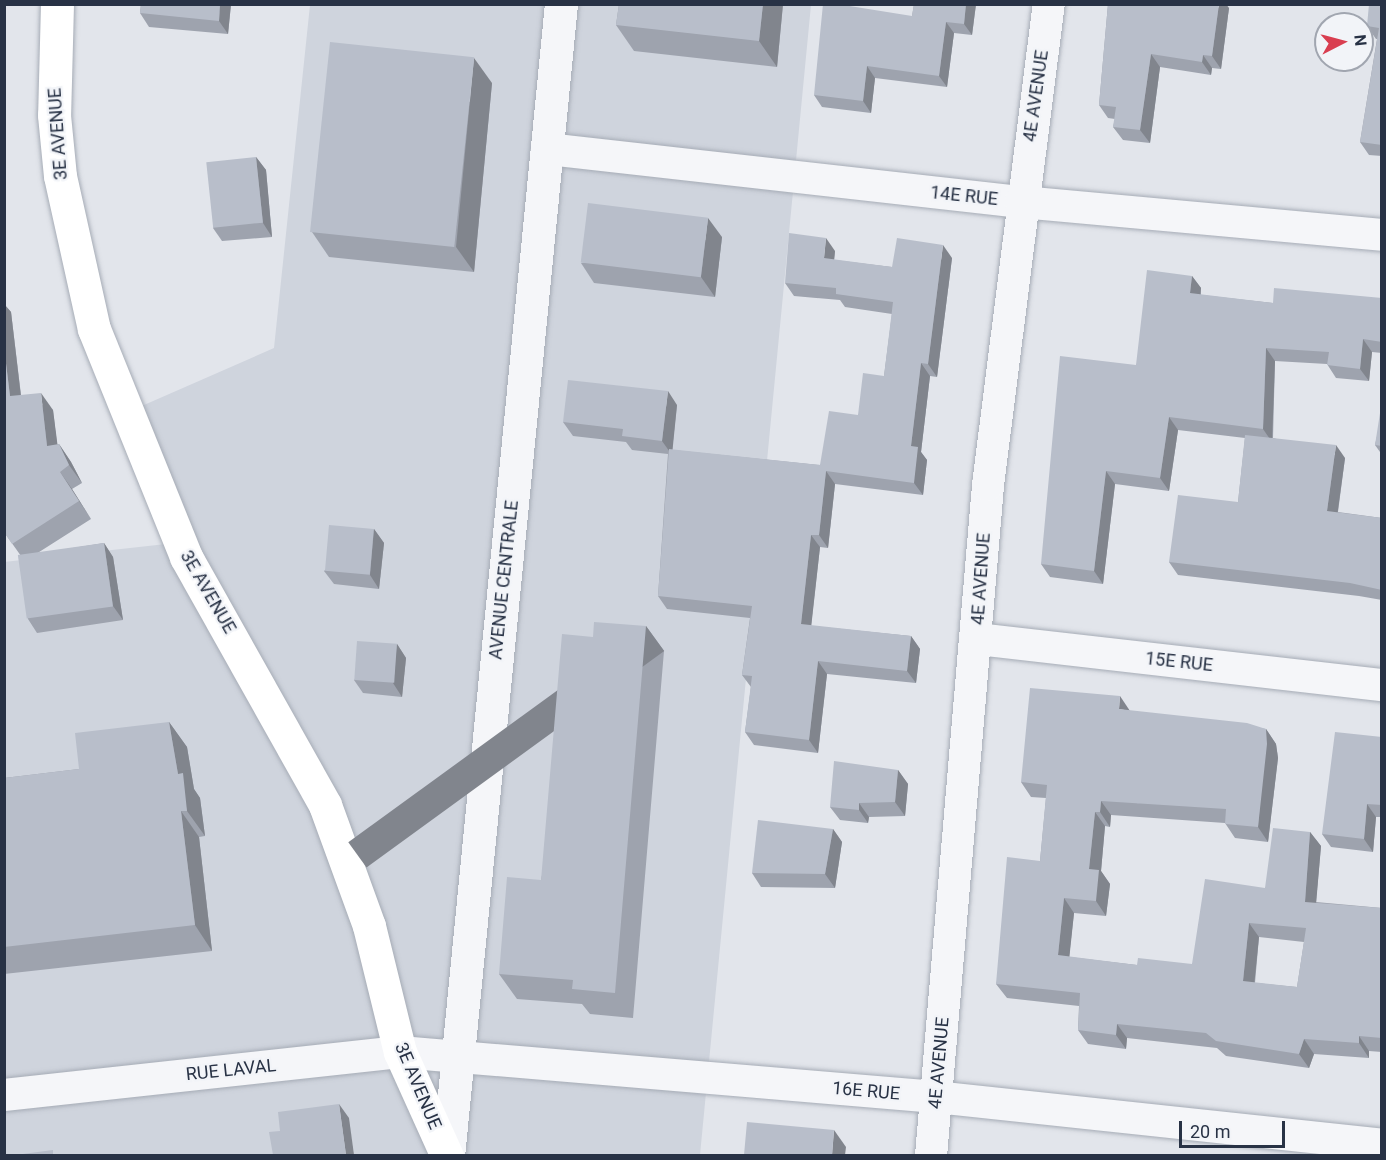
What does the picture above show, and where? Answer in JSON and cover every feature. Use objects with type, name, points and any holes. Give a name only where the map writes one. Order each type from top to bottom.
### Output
[{"type":"main road","name":"3E AVENUE","points":[[57,4],[54,115],[60,176],[94,329],[186,557],[325,805],[369,926],[400,1052],[447,1155]]},
{"type":"street","name":"AVENUE CENTRALE","points":[[447,1155],[561,4]]},
{"type":"street","name":"4E AVENUE","points":[[931,1155],[988,485],[1021,202],[1049,4]]},
{"type":"street","name":"14E RUE","points":[[547,148],[1021,202],[1382,235]]},
{"type":"street","name":"15E RUE","points":[[976,639],[1382,685]]},
{"type":"street","name":"RUE LAVAL","points":[[4,1095],[400,1052],[458,1054]]},
{"type":"street","name":"16E RUE","points":[[458,1054],[936,1097],[1382,1145]]},
{"type":"shaded area","points":[[310,5],[811,5],[700,1155],[5,1155],[4,562],[184,542],[128,412],[274,348]]},
{"type":"building","points":[[141,4],[220,4],[219,21],[140,13]]},
{"type":"building","points":[[619,4],[763,4],[759,41],[616,25]]},
{"type":"building","points":[[823,4],[837,4],[912,16],[914,4],[966,4],[964,24],[946,22],[939,76],[867,66],[863,101],[814,95]]},
{"type":"building","points":[[1108,4],[1219,4],[1212,56],[1203,55],[1202,62],[1151,54],[1140,130],[1113,127],[1116,107],[1099,105]]},
{"type":"building","points":[[1369,4],[1382,4],[1382,145],[1360,142],[1372,72],[1374,72],[1379,28],[1374,27],[1374,12],[1368,12]]},
{"type":"building","points":[[330,42],[474,57],[454,247],[310,232]]},
{"type":"building","points":[[256,157],[263,223],[213,228],[206,162]]},
{"type":"building","points":[[588,203],[708,218],[701,277],[581,263]]},
{"type":"building","points":[[789,233],[826,238],[824,258],[892,267],[897,238],[943,245],[928,364],[921,363],[911,446],[918,447],[914,483],[826,471],[819,535],[811,535],[801,624],[911,636],[907,671],[818,661],[809,740],[745,732],[752,676],[742,675],[752,606],[658,596],[669,449],[820,465],[829,411],[858,415],[863,373],[884,376],[893,302],[836,294],[836,288],[785,283]]},
{"type":"building","points":[[1147,270],[1192,276],[1190,293],[1273,303],[1274,288],[1382,298],[1382,342],[1363,339],[1360,369],[1327,365],[1329,352],[1266,348],[1263,429],[1169,417],[1160,478],[1106,471],[1094,571],[1041,564],[1060,356],[1136,365]]},
{"type":"building","points":[[4,347],[10,396],[41,393],[47,446],[59,444],[69,465],[60,472],[79,501],[12,544],[4,532]]},
{"type":"building","points":[[568,380],[668,391],[662,441],[622,436],[623,429],[563,422]]},
{"type":"building","points":[[1380,413],[1382,414],[1382,446],[1375,445]]},
{"type":"building","points":[[1245,435],[1336,445],[1327,511],[1382,518],[1382,590],[1350,583],[1169,562],[1178,495],[1238,502]]},
{"type":"building","points":[[329,525],[374,529],[370,575],[325,571]]},
{"type":"building","points":[[104,543],[113,606],[27,618],[18,555]]},
{"type":"building","points":[[594,622],[646,626],[615,993],[572,989],[573,980],[499,974],[507,877],[541,880],[562,634],[593,637]]},
{"type":"building","points":[[357,641],[397,644],[394,683],[354,680]]},
{"type":"building","points":[[1030,688],[1120,696],[1119,709],[1247,723],[1266,729],[1267,744],[1258,827],[1225,824],[1226,809],[1101,801],[1100,812],[1095,812],[1089,869],[1099,870],[1096,901],[1064,898],[1058,955],[1137,965],[1138,958],[1192,964],[1205,879],[1265,888],[1273,828],[1310,832],[1305,902],[1382,908],[1382,1038],[1359,1036],[1359,1043],[1304,1039],[1299,1054],[1216,1041],[1206,1033],[1117,1024],[1116,1035],[1078,1030],[1080,993],[996,984],[1007,857],[1040,861],[1047,785],[1021,782]],"holes":[[[1249,923],[1306,928],[1297,987],[1243,981]]]},
{"type":"building","points":[[169,722],[178,774],[183,773],[187,811],[181,811],[195,925],[4,947],[4,778],[79,769],[75,733]]},
{"type":"building","points":[[1335,732],[1382,737],[1382,805],[1367,804],[1364,839],[1322,834]]},
{"type":"building","points":[[834,761],[898,770],[895,802],[859,803],[859,810],[830,807]]},
{"type":"building","points":[[758,820],[833,829],[825,874],[752,873]]},
{"type":"building","points":[[339,1104],[346,1155],[273,1155],[269,1132],[280,1131],[278,1112]]},
{"type":"building","points":[[747,1122],[834,1130],[832,1155],[744,1155]]},
{"type":"building","points":[[53,1150],[53,1155],[15,1155]]}]
